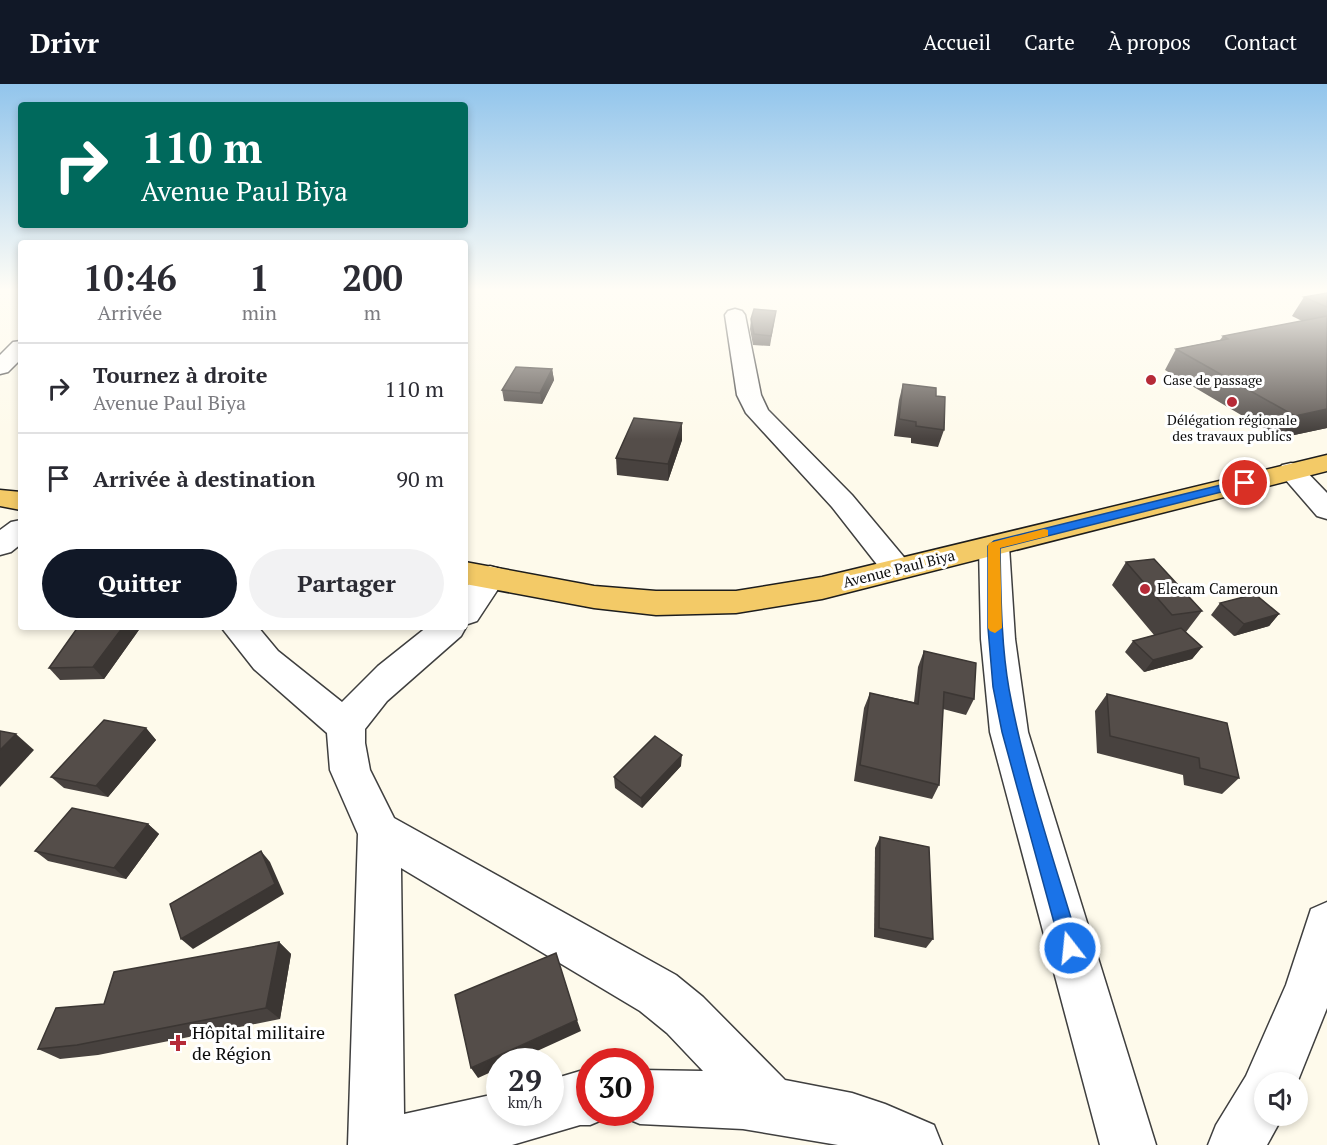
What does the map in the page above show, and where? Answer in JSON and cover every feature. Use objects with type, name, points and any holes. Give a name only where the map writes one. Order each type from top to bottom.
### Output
[{"type":"main road","name":"Avenue Paul Biya","points":[[478,575],[594,597],[708,604],[764,598],[822,588],[1327,463]]},
{"type":"main road","points":[[0,498],[18,501]]},
{"type":"street","points":[[739,341],[749,395],[758,412],[842,501],[897,569]]},
{"type":"street","points":[[0,367],[18,350]]},
{"type":"street","points":[[1291,471],[1327,510]]},
{"type":"street","points":[[0,545],[18,531]]},
{"type":"street","points":[[994,546],[995,628],[1001,687],[1010,732],[1128,1145]]},
{"type":"street","points":[[468,604],[478,575]]},
{"type":"street","points":[[241,630],[266,660],[346,727]]},
{"type":"street","points":[[376,1145],[379,832],[362,801],[347,759],[346,727],[372,691],[445,630]]},
{"type":"street","points":[[379,832],[658,993],[685,1015],[771,1104]]},
{"type":"street","points":[[1275,1072],[1310,989],[1327,925]]},
{"type":"street","points":[[654,1098],[771,1104],[855,1122],[882,1130],[914,1145]]},
{"type":"street","points":[[1236,1145],[1254,1114]]},
{"type":"street","points":[[388,1145],[486,1123]]},
{"type":"building","points":[[1220,341],[1327,341],[1327,409],[1295,416],[1176,349]]},
{"type":"building","points":[[516,367],[552,369],[540,393],[502,390]]},
{"type":"building","points":[[903,384],[936,388],[936,396],[945,397],[944,430],[916,426],[916,422],[899,419]]},
{"type":"building","points":[[634,418],[682,423],[668,464],[616,458]]},
{"type":"building","points":[[1154,559],[1202,611],[1172,615],[1126,562]]},
{"type":"building","points":[[1255,594],[1279,614],[1244,624],[1220,603]]},
{"type":"building","points":[[1181,628],[1202,647],[1153,660],[1133,641]]},
{"type":"building","points":[[76,630],[121,630],[93,667],[49,668]]},
{"type":"building","points":[[924,651],[976,663],[974,699],[944,692],[939,785],[860,765],[870,693],[918,704]]},
{"type":"building","points":[[1107,694],[1227,723],[1239,778],[1200,768],[1199,758],[1110,736]]},
{"type":"building","points":[[104,720],[146,728],[96,786],[51,777]]},
{"type":"building","points":[[0,731],[16,734],[0,750]]},
{"type":"building","points":[[655,736],[682,755],[641,798],[614,777]]},
{"type":"building","points":[[72,808],[148,824],[114,868],[35,851]]},
{"type":"building","points":[[880,837],[929,847],[933,939],[879,928]]},
{"type":"building","points":[[261,851],[275,884],[181,939],[170,904]]},
{"type":"building","points":[[279,942],[266,1008],[77,1045],[38,1049],[56,1008],[104,1004],[114,972]]},
{"type":"building","points":[[556,953],[577,1020],[515,1048],[486,1048],[486,1061],[471,1068],[455,995]]},
{"type":"slow traffic","points":[[995,628],[994,546],[1044,533]]},
{"type":"place","name":"Case de passage","points":[[1151,380]]},
{"type":"place","name":"Délégation régionale des travaux publics","points":[[1232,402]]},
{"type":"place","name":"Elecam Cameroun","points":[[1145,589]]},
{"type":"place","name":"Hôpital militaire de Région","points":[[178,1043]]},
{"type":"route","points":[[1070,948],[1010,732],[1001,687],[995,628],[994,546],[1245,483]]}]
